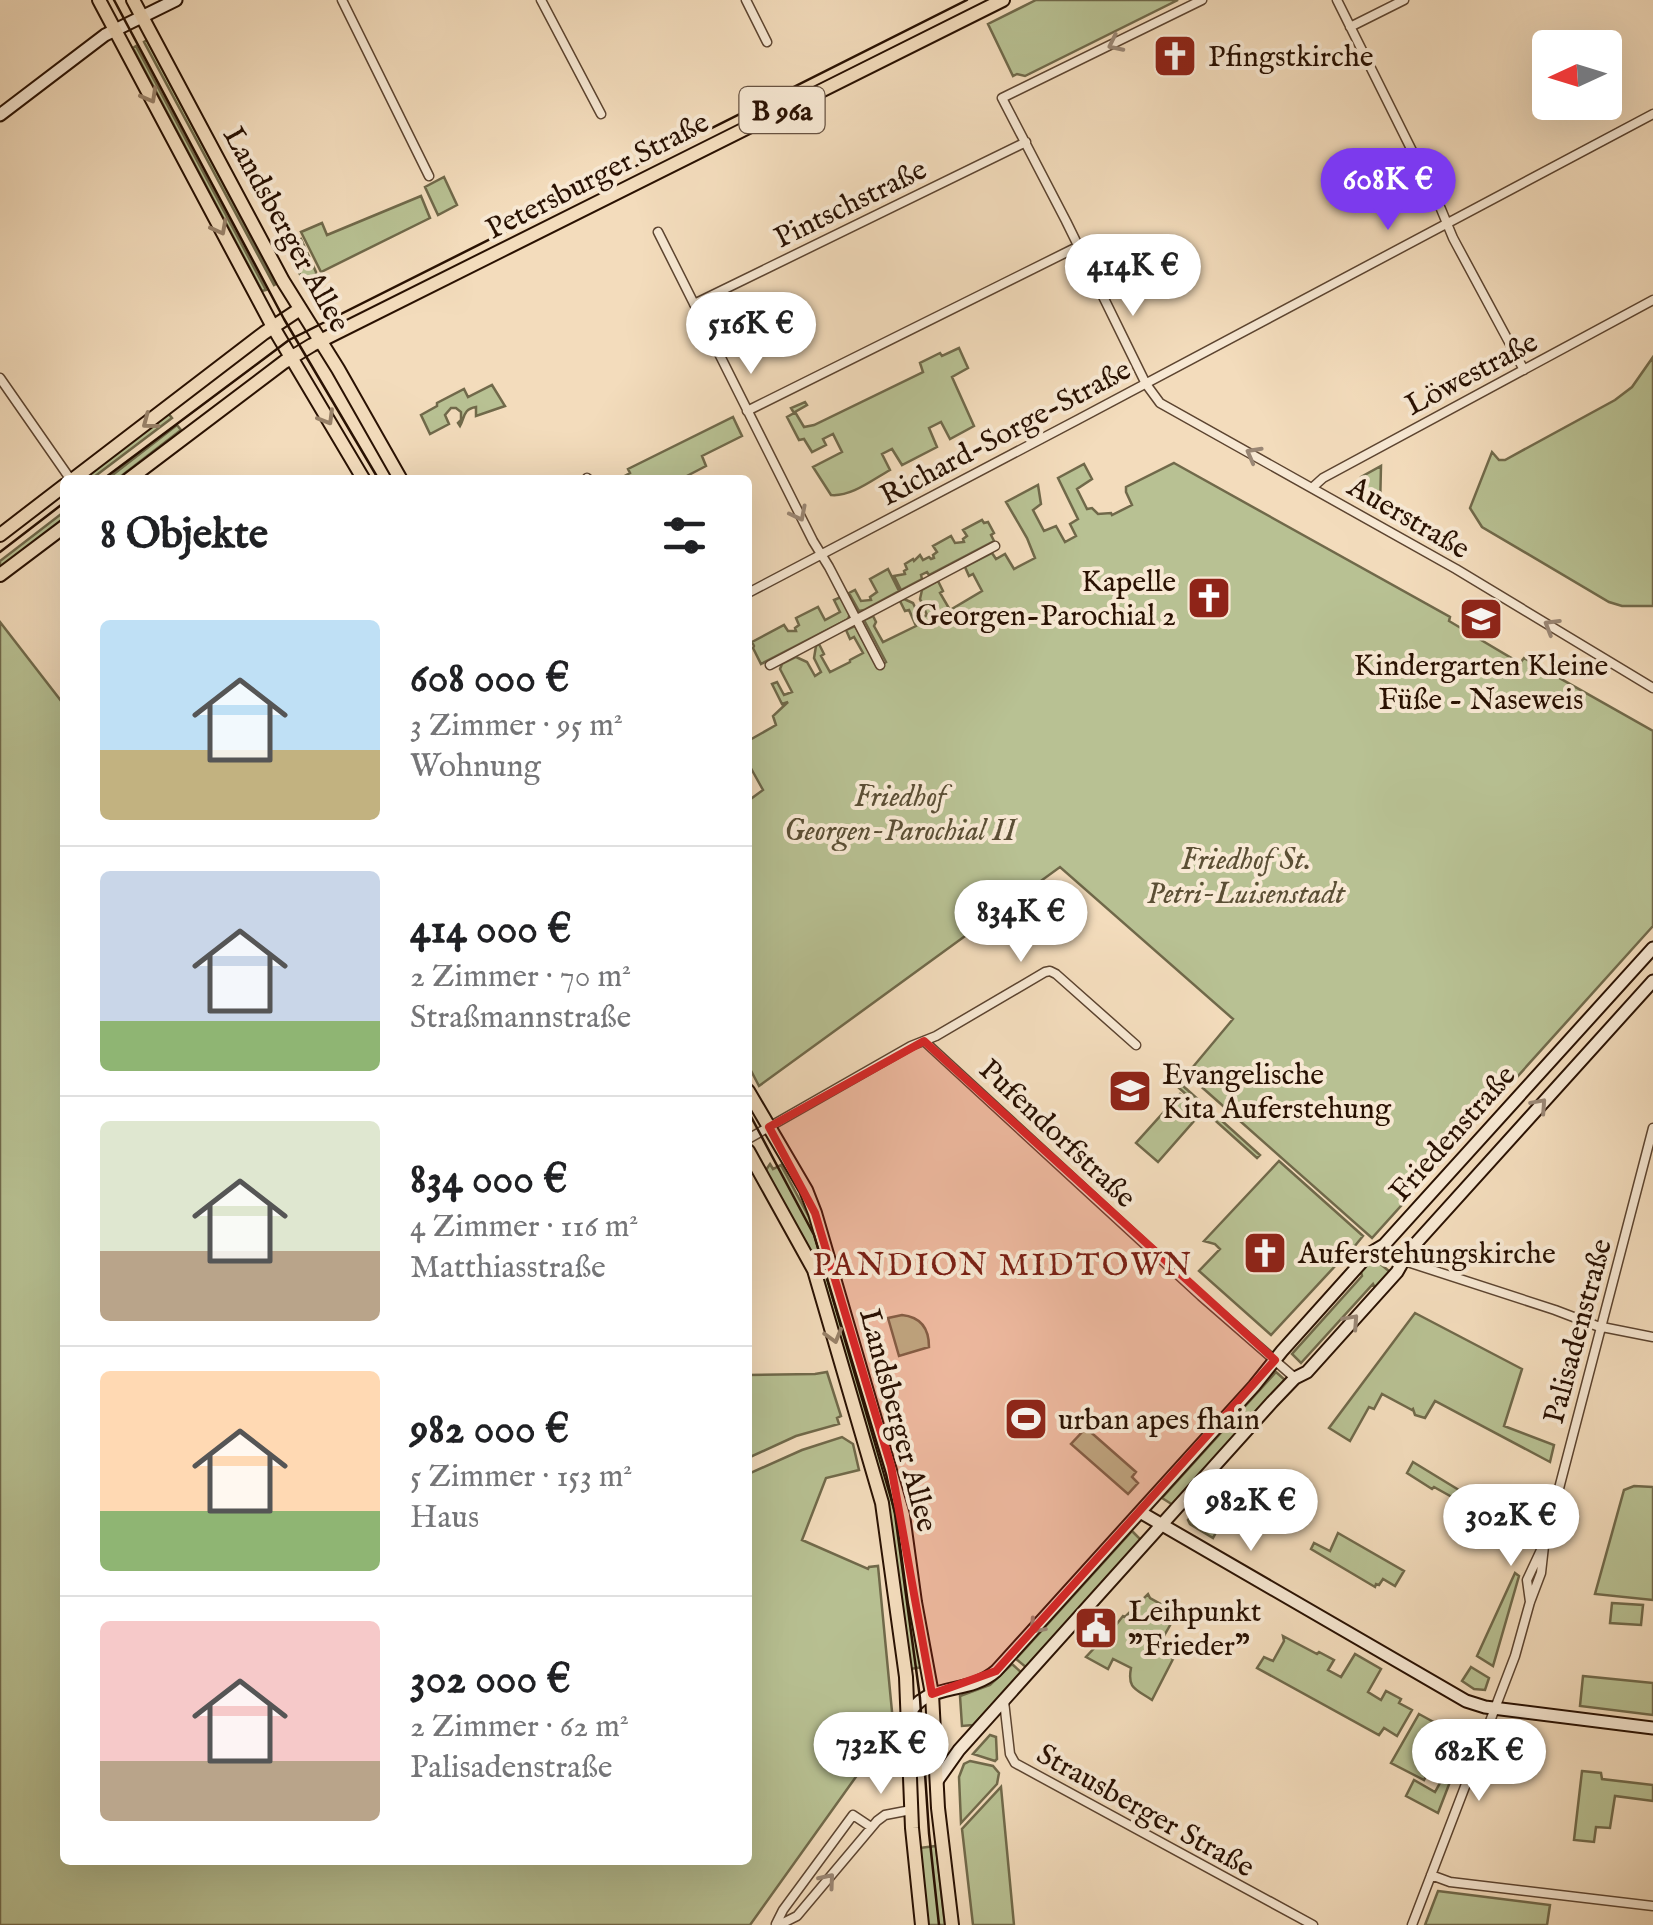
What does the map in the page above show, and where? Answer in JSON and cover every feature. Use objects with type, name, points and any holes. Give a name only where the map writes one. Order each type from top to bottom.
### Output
[{"type":"main road","name":"Landsberger Allee","points":[[99,0],[272,327],[361,475]]},
{"type":"main road","name":"Landsberger Allee","points":[[132,0],[282,280],[398,475]]},
{"type":"main road","name":"Petersburger Straße","points":[[320,341],[1003,0]]},
{"type":"main road","points":[[78,475],[272,327],[300,310]]},
{"type":"main road","name":"B 96a","points":[[135,475],[290,357],[320,341]]},
{"type":"main road","points":[[0,535],[60,490]]},
{"type":"main road","points":[[0,575],[60,530]]},
{"type":"main road","name":"Landsberger Allee","points":[[752,1098],[815,1212],[903,1515],[932,1694],[952,1925]]},
{"type":"main road","name":"Landsberger Allee","points":[[752,1158],[814,1270],[885,1517],[903,1648],[911,1810],[922,1925]]},
{"type":"street","points":[[0,115],[105,34],[176,0]]},
{"type":"street","points":[[342,0],[429,176]]},
{"type":"street","points":[[541,0],[601,114]]},
{"type":"street","points":[[746,0],[767,42]]},
{"type":"street","points":[[1146,384],[1002,98],[1202,0]]},
{"type":"street","points":[[1337,0],[1453,238],[1524,370]]},
{"type":"street","points":[[1350,27],[1404,0]]},
{"type":"street","name":"Richard-Sorge-Straße","points":[[752,591],[1653,114]]},
{"type":"street","name":"Pintschstraße","points":[[694,304],[1026,142]]},
{"type":"street","points":[[658,232],[880,665]]},
{"type":"street","points":[[747,411],[1078,246]]},
{"type":"street","name":"Löwestraße","points":[[1312,487],[1653,300]]},
{"type":"street","points":[[0,378],[68,475]]},
{"type":"street","name":"Auerstraße","points":[[1146,384],[1160,403],[1495,592],[1653,688]]},
{"type":"street","points":[[770,665],[995,546]]},
{"type":"street","name":"Friedenstraße","points":[[932,1694],[979,1682],[996,1671],[1369,1254],[1378,1250],[1651,955]]},
{"type":"street","points":[[752,1137],[1050,971],[1136,1045]]},
{"type":"street","name":"Friedenstraße","points":[[937,1782],[948,1762],[1296,1378],[1307,1372],[1653,981]]},
{"type":"street","name":"Pufendorfstraße","points":[[924,1042],[1296,1378]]},
{"type":"street","name":"Palisadenstraße","points":[[1412,1925],[1515,1656],[1541,1573],[1544,1546],[1653,1128]]},
{"type":"street","points":[[1378,1250],[1602,1327],[1653,1337]]},
{"type":"street","points":[[1140,1512],[1457,1696],[1495,1708],[1653,1728]]},
{"type":"street","points":[[907,1726],[916,1702],[932,1694]]},
{"type":"street","name":"Strausberger Straße","points":[[1004,1700],[1014,1763],[1310,1924]]},
{"type":"street","points":[[777,1925],[797,1916],[871,1827],[885,1815],[911,1810]]},
{"type":"street","points":[[777,1925],[783,1910],[853,1815],[871,1827]]},
{"type":"street","points":[[1431,1875],[1450,1882],[1653,1906]]},
{"type":"highlighted area","points":[[924,1041],[1275,1360],[996,1671],[932,1694],[891,1466],[815,1213],[769,1127]]},
{"type":"green space","points":[[1036,0],[1178,0],[1025,76],[1013,76],[988,24]]},
{"type":"green space","points":[[147,40],[276,284],[144,42]]},
{"type":"green space","points":[[136,46],[266,290],[262,291],[133,48]]},
{"type":"green space","points":[[444,177],[457,205],[438,215],[425,187]]},
{"type":"green space","points":[[421,196],[430,218],[321,272],[301,232],[322,223],[327,235]]},
{"type":"green space","points":[[301,239],[316,272],[306,280],[285,247]]},
{"type":"green space","points":[[959,348],[968,368],[952,377],[974,426],[950,439],[941,422],[929,428],[937,447],[902,465],[892,449],[882,454],[890,470],[854,491],[831,495],[813,467],[842,452],[833,434],[823,439],[826,445],[812,452],[804,439],[799,440],[787,417],[794,413],[791,408],[805,402],[807,405],[795,412],[804,427],[814,425],[923,372],[920,363]]},
{"type":"green space","points":[[1653,357],[1653,606],[1622,606],[1482,527],[1470,508],[1492,452],[1499,460],[1505,460],[1615,400],[1632,387]]},
{"type":"green space","points":[[492,385],[505,406],[476,416],[476,407],[472,408],[460,426],[461,412],[451,408],[445,415],[449,424],[430,434],[421,415],[464,389],[468,397]]},
{"type":"green space","points":[[168,413],[172,418],[97,475],[87,475]]},
{"type":"green space","points":[[733,417],[742,436],[702,456],[706,466],[689,475],[626,475],[630,473],[628,469]]},
{"type":"green space","points":[[177,425],[181,430],[122,475],[112,475]]},
{"type":"green space","name":"Friedhof Georgen-Parochial II","points":[[1174,463],[1450,617],[1449,621],[1520,663],[1524,658],[1653,731],[1653,926],[1372,1238],[1187,1074],[1233,1019],[1060,867],[759,1086],[752,1073],[752,798],[763,790],[752,770],[752,739],[776,725],[773,716],[788,702],[782,704],[772,684],[777,682],[784,695],[792,692],[780,669],[782,664],[796,657],[807,662],[815,676],[821,672],[814,658],[819,644],[830,672],[850,662],[863,653],[846,630],[855,626],[878,667],[886,662],[864,620],[873,616],[883,642],[916,626],[900,601],[913,603],[920,618],[927,615],[920,599],[922,590],[938,581],[950,610],[982,591],[965,567],[992,553],[996,559],[1005,554],[1014,569],[1035,558],[1006,502],[1038,485],[1041,504],[1033,510],[1044,531],[1056,526],[1065,542],[1076,536],[1070,524],[1078,519],[1058,478],[1084,464],[1092,479],[1077,489],[1087,509],[1098,514],[1112,515],[1132,505],[1126,487]]},
{"type":"green space","points":[[1381,466],[1380,508],[1361,497],[1361,477]]},
{"type":"green space","points":[[60,515],[60,523],[0,569],[0,561]]},
{"type":"green space","points":[[982,520],[988,522],[994,541],[929,575],[921,575],[922,579],[901,590],[894,576],[905,574],[905,564],[920,555],[923,560],[934,558],[937,552],[933,546],[951,536],[955,543],[964,542],[967,536],[963,530]]},
{"type":"green space","points":[[888,569],[899,591],[859,611],[849,593],[855,590],[861,601],[871,600],[877,592],[870,579]]},
{"type":"green space","points":[[841,597],[850,614],[848,619],[761,664],[752,642],[784,625],[788,631],[796,631],[796,618],[818,607],[825,620],[840,612],[834,600]]},
{"type":"green space","points":[[0,622],[60,700],[60,1865],[752,1865],[752,1472],[842,1437],[853,1444],[859,1470],[826,1478],[802,1540],[868,1569],[878,1566],[893,1722],[750,1925],[0,1925]]},
{"type":"green space","points":[[1182,1085],[1260,1155],[1257,1158],[1179,1088]]},
{"type":"green space","points":[[1180,1094],[1201,1113],[1158,1162],[1136,1143]]},
{"type":"green space","points":[[1279,1161],[1363,1236],[1271,1335],[1199,1271],[1220,1249],[1204,1241]]},
{"type":"green space","points":[[770,1164],[773,1169],[781,1165],[810,1219],[897,1505],[923,1667],[910,1669],[890,1521],[817,1265],[766,1175]]},
{"type":"green space","points":[[1372,1257],[1390,1272],[1376,1290],[1373,1284],[1301,1363],[1292,1354],[1362,1276],[1360,1268]]},
{"type":"green space","points":[[1415,1313],[1522,1369],[1504,1426],[1554,1445],[1550,1462],[1435,1401],[1425,1418],[1382,1394],[1374,1409],[1369,1407],[1350,1441],[1329,1428]]},
{"type":"green space","points":[[902,1315],[923,1325],[929,1347],[899,1356],[888,1318]]},
{"type":"green space","points":[[827,1372],[841,1416],[837,1418],[839,1424],[796,1436],[752,1456],[752,1375]]},
{"type":"green space","points":[[1276,1372],[1285,1380],[1173,1505],[1162,1498]]},
{"type":"green space","points":[[1086,1428],[1136,1472],[1132,1477],[1138,1483],[1128,1494],[1071,1444]]},
{"type":"green space","points":[[1413,1462],[1531,1534],[1529,1541],[1407,1473]]},
{"type":"green space","points":[[1653,1487],[1653,1600],[1595,1594],[1624,1490]]},
{"type":"green space","points":[[1207,1497],[1228,1510],[1213,1538],[1188,1520]]},
{"type":"green space","points":[[1132,1531],[1141,1540],[1027,1668],[1016,1659]]},
{"type":"green space","points":[[1338,1533],[1404,1571],[1395,1586],[1383,1579],[1375,1587],[1311,1549],[1314,1543],[1330,1551]]},
{"type":"green space","points":[[1515,1573],[1519,1576],[1493,1666],[1477,1656]]},
{"type":"green space","points":[[1148,1594],[1177,1613],[1156,1650],[1173,1659],[1152,1700],[1132,1684],[1131,1668],[1113,1659],[1108,1669],[1086,1657]]},
{"type":"green space","points":[[1612,1603],[1643,1605],[1641,1625],[1610,1623]]},
{"type":"green space","points":[[1283,1636],[1334,1660],[1328,1670],[1341,1677],[1355,1654],[1381,1669],[1368,1692],[1381,1700],[1386,1691],[1412,1710],[1397,1736],[1384,1728],[1379,1735],[1257,1668],[1264,1657],[1273,1661]]},
{"type":"green space","points":[[1012,1664],[1022,1673],[973,1725],[962,1726],[960,1696],[990,1685]]},
{"type":"green space","points":[[1471,1667],[1489,1678],[1485,1690],[1474,1689],[1462,1681]]},
{"type":"green space","points":[[1583,1676],[1653,1683],[1653,1715],[1580,1706]]},
{"type":"green space","points":[[1419,1714],[1450,1731],[1424,1780],[1391,1763]]},
{"type":"green space","points":[[990,1735],[996,1737],[995,1761],[973,1754]]},
{"type":"green space","points":[[1462,1743],[1438,1813],[1406,1796],[1414,1780],[1435,1792]]},
{"type":"green space","points":[[970,1761],[993,1766],[999,1773],[997,1784],[961,1823],[959,1777],[964,1764]]},
{"type":"green space","points":[[1582,1771],[1601,1773],[1602,1779],[1653,1785],[1653,1801],[1615,1796],[1610,1828],[1596,1827],[1594,1842],[1574,1840]]},
{"type":"green space","points":[[1001,1787],[1014,1925],[973,1925],[962,1829]]},
{"type":"green space","points":[[936,1846],[945,1925],[928,1925],[919,1848]]},
{"type":"green space","points":[[1438,1891],[1550,1905],[1547,1925],[1425,1925]]},
{"type":"tram line","points":[[114,0],[284,319],[376,475]]},
{"type":"tram line","points":[[109,475],[289,340],[967,0]]},
{"type":"tram line","points":[[0,552],[60,506]]},
{"type":"tram line","points":[[752,1119],[814,1235],[886,1474],[920,1698],[939,1925]]},
{"type":"place","name":"Pfingstkirche","points":[[1175,56]]},
{"type":"place","name":"Kapelle Georgen-Parochial 2","points":[[1209,598]]},
{"type":"place","name":"Kindergarten Kleine Füße - Naseweis","points":[[1481,619]]},
{"type":"place","name":"Evangelische Kita Auferstehung","points":[[1130,1091]]},
{"type":"place","name":"Auferstehungskirche","points":[[1265,1253]]},
{"type":"place","name":"urban apes fhain","points":[[1026,1419]]},
{"type":"place","name":"Leihpunkt \"Frieder\"","points":[[1096,1628]]},
{"type":"district","name":"PANDION MIDTOWN","points":[[1003,1264]]},
{"type":"park label","name":"Friedhof St. Petri-Luisenstadt","points":[[1246,876]]}]
